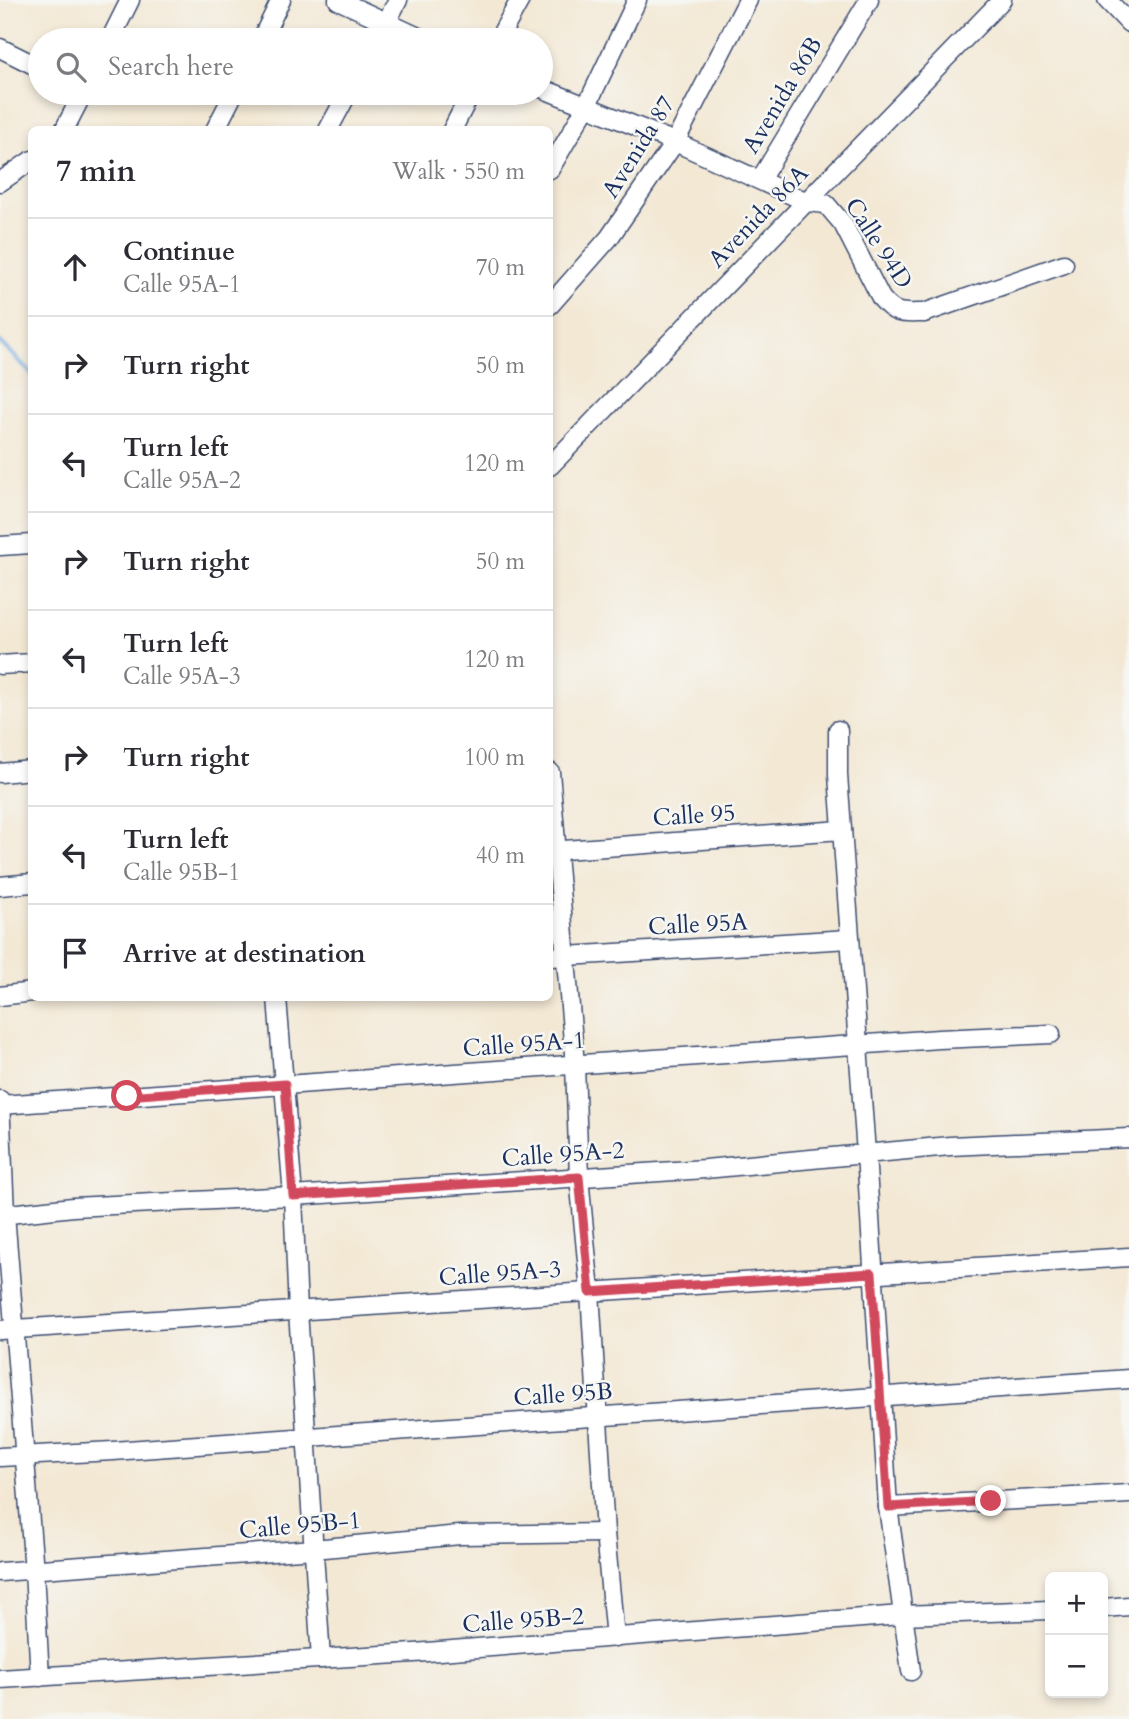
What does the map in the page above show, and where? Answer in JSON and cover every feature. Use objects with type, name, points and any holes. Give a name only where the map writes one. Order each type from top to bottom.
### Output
[{"type":"street","points":[[116,28],[130,0]]},
{"type":"street","points":[[267,28],[281,0]]},
{"type":"street","points":[[338,0],[396,28]]},
{"type":"street","points":[[384,28],[398,0]]},
{"type":"street","points":[[505,28],[520,0]]},
{"type":"street","points":[[553,164],[586,107],[637,0]]},
{"type":"street","name":"Avenida 87","points":[[553,302],[609,238],[675,142],[748,0]]},
{"type":"street","name":"Avenida 86B","points":[[760,180],[869,0]]},
{"type":"street","name":"Avenida 86A","points":[[553,463],[1002,0]]},
{"type":"street","points":[[1107,0],[1129,23]]},
{"type":"street","points":[[0,48],[28,62]]},
{"type":"street","name":"Calle 94D","points":[[553,93],[675,142],[807,202],[826,204],[843,224],[881,298],[888,307],[900,313],[924,313],[1064,264]]},
{"type":"street","points":[[66,126],[77,105]]},
{"type":"street","points":[[217,126],[228,105]]},
{"type":"street","points":[[330,126],[342,105]]},
{"type":"street","points":[[454,126],[465,105]]},
{"type":"street","points":[[0,183],[28,163]]},
{"type":"street","points":[[0,546],[28,544]]},
{"type":"street","points":[[0,665],[28,663]]},
{"type":"street","points":[[838,730],[838,775],[866,1153],[888,1507],[901,1615],[911,1671]]},
{"type":"street","points":[[0,773],[28,771]]},
{"type":"street","name":"Calle 95","points":[[553,850],[842,830]]},
{"type":"street","points":[[553,850],[557,956],[575,1065],[579,1177],[590,1292],[604,1533],[615,1638]]},
{"type":"street","points":[[0,886],[28,883]]},
{"type":"street","name":"Calle 95A","points":[[557,956],[849,939]]},
{"type":"street","points":[[0,996],[28,992]]},
{"type":"street","points":[[277,1001],[293,1196],[321,1659]]},
{"type":"street","name":"Calle 95A-1","points":[[0,1103],[1051,1034]]},
{"type":"street","points":[[0,1103],[7,1330],[34,1571],[40,1677]]},
{"type":"street","name":"Calle 95A-2","points":[[3,1214],[86,1206],[293,1196],[705,1169],[950,1146],[1129,1138]]},
{"type":"street","name":"Calle 95A-3","points":[[7,1330],[1129,1257]]},
{"type":"street","name":"Calle 95B","points":[[0,1457],[1129,1379]]},
{"type":"street","points":[[888,1507],[1129,1494]]},
{"type":"street","name":"Calle 95B-1","points":[[0,1572],[314,1549],[460,1535],[604,1533]]},
{"type":"street","points":[[1108,1608],[1129,1606]]},
{"type":"street","name":"Calle 95B-2","points":[[0,1679],[321,1659],[901,1615],[1045,1610]]},
{"type":"waterway","points":[[0,342],[28,370]]},
{"type":"route","points":[[127,1096],[285,1084],[293,1196],[579,1177],[590,1292],[872,1273],[888,1507],[991,1501]]}]
